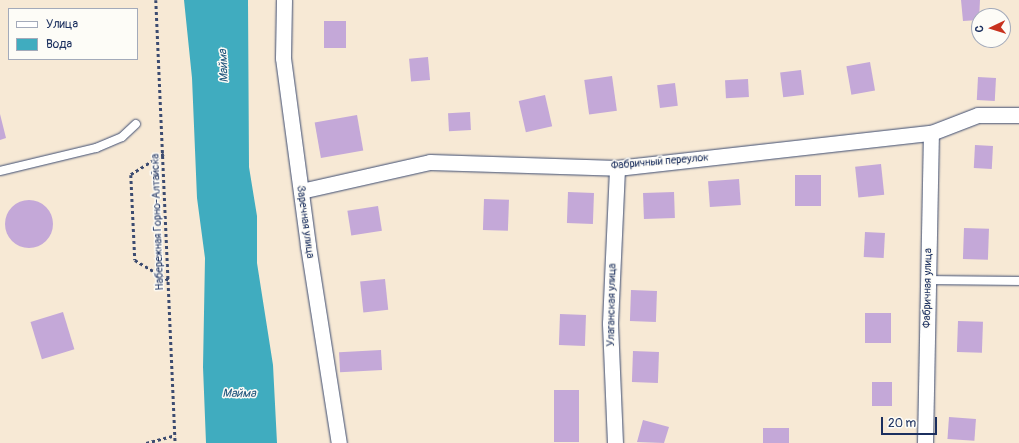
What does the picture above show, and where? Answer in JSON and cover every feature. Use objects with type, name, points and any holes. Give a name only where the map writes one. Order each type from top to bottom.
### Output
[{"type":"street","name":"Заречная улица","points":[[284,0],[283,58],[301,191],[339,443]]},
{"type":"street","name":"Фабричный переулок","points":[[301,191],[430,162],[617,168],[931,133],[978,115],[1019,115]]},
{"type":"street","name":"Фабричная улица","points":[[925,443],[931,133]]},
{"type":"street","name":"Улаганская улица","points":[[614,443],[610,323],[617,168]]},
{"type":"lane","points":[[0,172],[96,148],[122,137],[136,124]]},
{"type":"lane","points":[[928,280],[1019,281]]},
{"type":"path","name":"Набережная Горно-Алтайска","points":[[156,0],[164,154],[175,443]]},
{"type":"path","points":[[164,154],[131,175],[135,260],[168,280]]},
{"type":"path","points":[[146,443],[175,435]]},
{"type":"water","name":"Майма","points":[[184,0],[248,0],[249,167],[257,216],[257,263],[273,365],[277,443],[206,443],[203,367],[205,258],[197,198],[192,78]]},
{"type":"building","points":[[961,0],[980,0],[980,8],[971,8],[971,20],[963,21]]},
{"type":"building","points":[[324,21],[346,21],[346,48],[324,48]]},
{"type":"building","points":[[428,57],[430,80],[411,82],[409,59]]},
{"type":"building","points":[[870,62],[875,91],[851,95],[846,66]]},
{"type":"building","points":[[801,70],[804,95],[783,97],[780,73]]},
{"type":"building","points":[[612,76],[617,111],[589,115],[584,80]]},
{"type":"building","points":[[978,77],[996,78],[995,101],[977,100]]},
{"type":"building","points":[[748,79],[749,97],[726,98],[725,80]]},
{"type":"building","points":[[675,83],[678,106],[660,108],[657,85]]},
{"type":"building","points":[[545,95],[552,126],[526,132],[519,101]]},
{"type":"building","points":[[470,112],[471,130],[449,131],[448,113]]},
{"type":"building","points":[[0,114],[6,138],[0,140]]},
{"type":"building","points":[[357,115],[363,150],[321,158],[315,122]]},
{"type":"building","points":[[975,145],[993,146],[992,169],[974,168]]},
{"type":"building","points":[[881,164],[884,195],[858,198],[855,167]]},
{"type":"building","points":[[795,175],[821,175],[821,206],[795,206]]},
{"type":"building","points":[[739,179],[741,205],[710,207],[708,181]]},
{"type":"building","points":[[568,192],[594,193],[593,224],[567,223]]},
{"type":"building","points":[[674,192],[675,218],[644,219],[643,193]]},
{"type":"building","points":[[484,199],[509,200],[508,231],[483,230]]},
{"type":"building","points":[[24,200],[34,200],[46,207],[53,219],[53,229],[46,241],[34,248],[24,248],[16,244],[9,237],[5,229],[5,219],[9,211],[16,204]]},
{"type":"building","points":[[378,206],[382,231],[351,236],[347,211]]},
{"type":"building","points":[[964,228],[989,229],[988,260],[963,259]]},
{"type":"building","points":[[865,232],[885,233],[884,258],[864,257]]},
{"type":"building","points":[[385,279],[388,310],[363,312],[360,282]]},
{"type":"building","points":[[631,290],[657,291],[656,322],[630,321]]},
{"type":"building","points":[[63,312],[74,349],[42,359],[30,322]]},
{"type":"building","points":[[865,313],[891,313],[891,343],[865,343]]},
{"type":"building","points":[[560,314],[586,315],[585,346],[559,345]]},
{"type":"building","points":[[958,321],[983,322],[982,353],[957,352]]},
{"type":"building","points":[[381,350],[382,370],[340,372],[339,352]]},
{"type":"building","points":[[633,351],[659,352],[658,383],[632,382]]},
{"type":"building","points":[[872,382],[892,382],[892,406],[872,406]]},
{"type":"building","points":[[554,390],[579,390],[579,442],[554,442]]},
{"type":"building","points":[[949,417],[976,419],[974,441],[947,439]]},
{"type":"building","points":[[643,420],[669,427],[664,443],[637,442]]},
{"type":"building","points":[[763,428],[789,428],[789,443],[763,443]]}]
